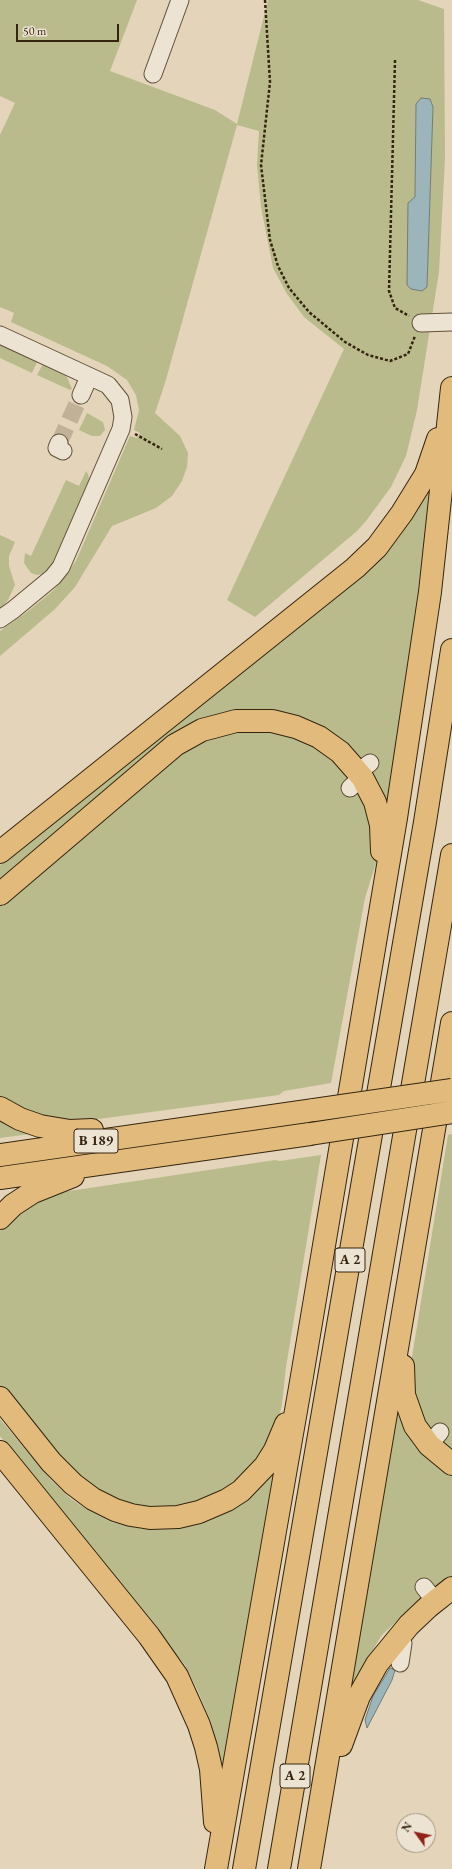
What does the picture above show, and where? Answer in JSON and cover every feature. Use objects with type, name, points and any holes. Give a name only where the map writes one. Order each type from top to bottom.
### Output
[{"type":"highway","points":[[0,852],[321,596],[372,552],[395,524],[426,474],[438,437],[452,374]]},
{"type":"highway","points":[[216,1869],[301,1382],[423,646],[452,388]]},
{"type":"highway","name":"A 2","points":[[244,1869],[425,822],[452,650]]},
{"type":"highway","points":[[0,894],[161,755],[185,739],[210,727],[225,722],[253,720],[272,721],[308,731],[330,744],[347,758],[360,775],[375,802],[381,825],[382,852],[380,910]]},
{"type":"highway","name":"A 2","points":[[278,1869],[452,855]]},
{"type":"highway","points":[[309,1869],[452,1024]]},
{"type":"highway","name":"B 189","points":[[0,1155],[452,1090]]},
{"type":"highway","points":[[0,1108],[20,1119],[40,1126],[70,1131],[191,1127]]},
{"type":"highway","name":"B 189","points":[[0,1178],[310,1134],[452,1112]]},
{"type":"highway","points":[[0,1218],[13,1205],[33,1192],[114,1161]]},
{"type":"highway","points":[[403,1312],[404,1395],[413,1421],[434,1438],[452,1464]]},
{"type":"highway","points":[[0,1398],[51,1462],[82,1491],[104,1505],[123,1513],[140,1517],[160,1518],[186,1515],[212,1507],[227,1500],[247,1486],[265,1466],[275,1450],[301,1382]]},
{"type":"highway","points":[[0,1452],[149,1636],[163,1655],[185,1692],[199,1725],[211,1769],[215,1821],[212,1869]]},
{"type":"highway","points":[[318,1815],[332,1780],[347,1725],[359,1696],[377,1664],[396,1654],[437,1592]]},
{"type":"lane","points":[[154,74],[180,0]]},
{"type":"lane","points":[[421,323],[452,322]]},
{"type":"lane","points":[[0,335],[108,386],[120,400],[123,417],[122,429],[60,567],[53,577],[14,610],[0,619]]},
{"type":"lane","points":[[81,395],[89,377]]},
{"type":"path","points":[[265,0],[270,82],[261,165],[270,240],[278,266],[289,288],[309,312],[345,342],[368,355],[390,362],[408,354],[421,323],[395,308],[389,291],[395,60]]},
{"type":"path","points":[[122,429],[162,449]]},
{"type":"green space","points":[[0,0],[137,0],[110,71],[215,110],[237,124],[268,0],[418,0],[444,9],[445,159],[439,272],[417,410],[406,456],[391,487],[357,531],[255,617],[227,600],[344,349],[304,317],[287,294],[273,268],[261,207],[257,165],[259,131],[237,125],[165,383],[155,413],[180,436],[188,453],[187,467],[182,481],[172,496],[156,508],[112,526],[75,587],[55,609],[0,656],[0,631],[54,590],[76,561],[130,436],[137,438],[140,433],[134,430],[139,410],[136,395],[127,380],[107,366],[11,322],[14,313],[0,307],[0,135],[15,103],[0,96]],"holes":[[[430,99],[433,107],[427,287],[415,197],[416,104]]]},
{"type":"green space","points":[[0,344],[37,362],[32,373],[0,358]]},
{"type":"green space","points":[[43,364],[66,375],[72,389],[70,390],[37,375]]},
{"type":"green space","points":[[87,413],[103,422],[105,430],[100,436],[92,436],[79,430]]},
{"type":"green space","points":[[86,471],[90,482],[52,566],[43,574],[37,575],[31,573],[24,563],[25,553],[31,556],[66,480],[79,486]]},
{"type":"green space","points":[[435,481],[389,813],[381,787],[371,771],[349,745],[328,730],[305,718],[275,710],[243,709],[224,712],[204,718],[170,737],[0,881],[0,865],[371,568],[400,536]]},
{"type":"green space","points":[[0,535],[15,542],[9,556],[9,566],[15,585],[8,600],[0,610]]},
{"type":"green space","points":[[231,729],[287,732],[336,759],[366,801],[377,855],[365,898],[331,1083],[284,1091],[279,1095],[91,1120],[53,1119],[35,1114],[0,1097],[0,905],[163,764],[190,746]]},
{"type":"green space","points":[[0,1117],[30,1134],[0,1138]]},
{"type":"green space","points":[[452,1134],[452,1455],[418,1412],[411,1377],[412,1357],[448,1135]]},
{"type":"green space","points":[[321,1155],[286,1367],[282,1404],[279,1419],[268,1450],[234,1486],[199,1502],[171,1508],[139,1507],[106,1496],[75,1473],[0,1386],[0,1231],[34,1202],[63,1192],[275,1160],[280,1161]]},
{"type":"green space","points":[[396,1395],[452,1474],[452,1576],[403,1615],[381,1636],[351,1688],[348,1687]]},
{"type":"green space","points":[[0,1419],[52,1481],[70,1498],[111,1522],[142,1529],[173,1529],[204,1522],[255,1493],[276,1470],[222,1776],[211,1722],[185,1665],[0,1436]]},
{"type":"water","points":[[421,98],[430,99],[433,107],[427,287],[422,291],[411,289],[407,285],[408,203],[415,197],[416,104]]},
{"type":"water","points":[[390,1668],[395,1670],[392,1680],[367,1728],[365,1720],[373,1696]]},
{"type":"tunnel","points":[[59,443],[81,395]]}]
